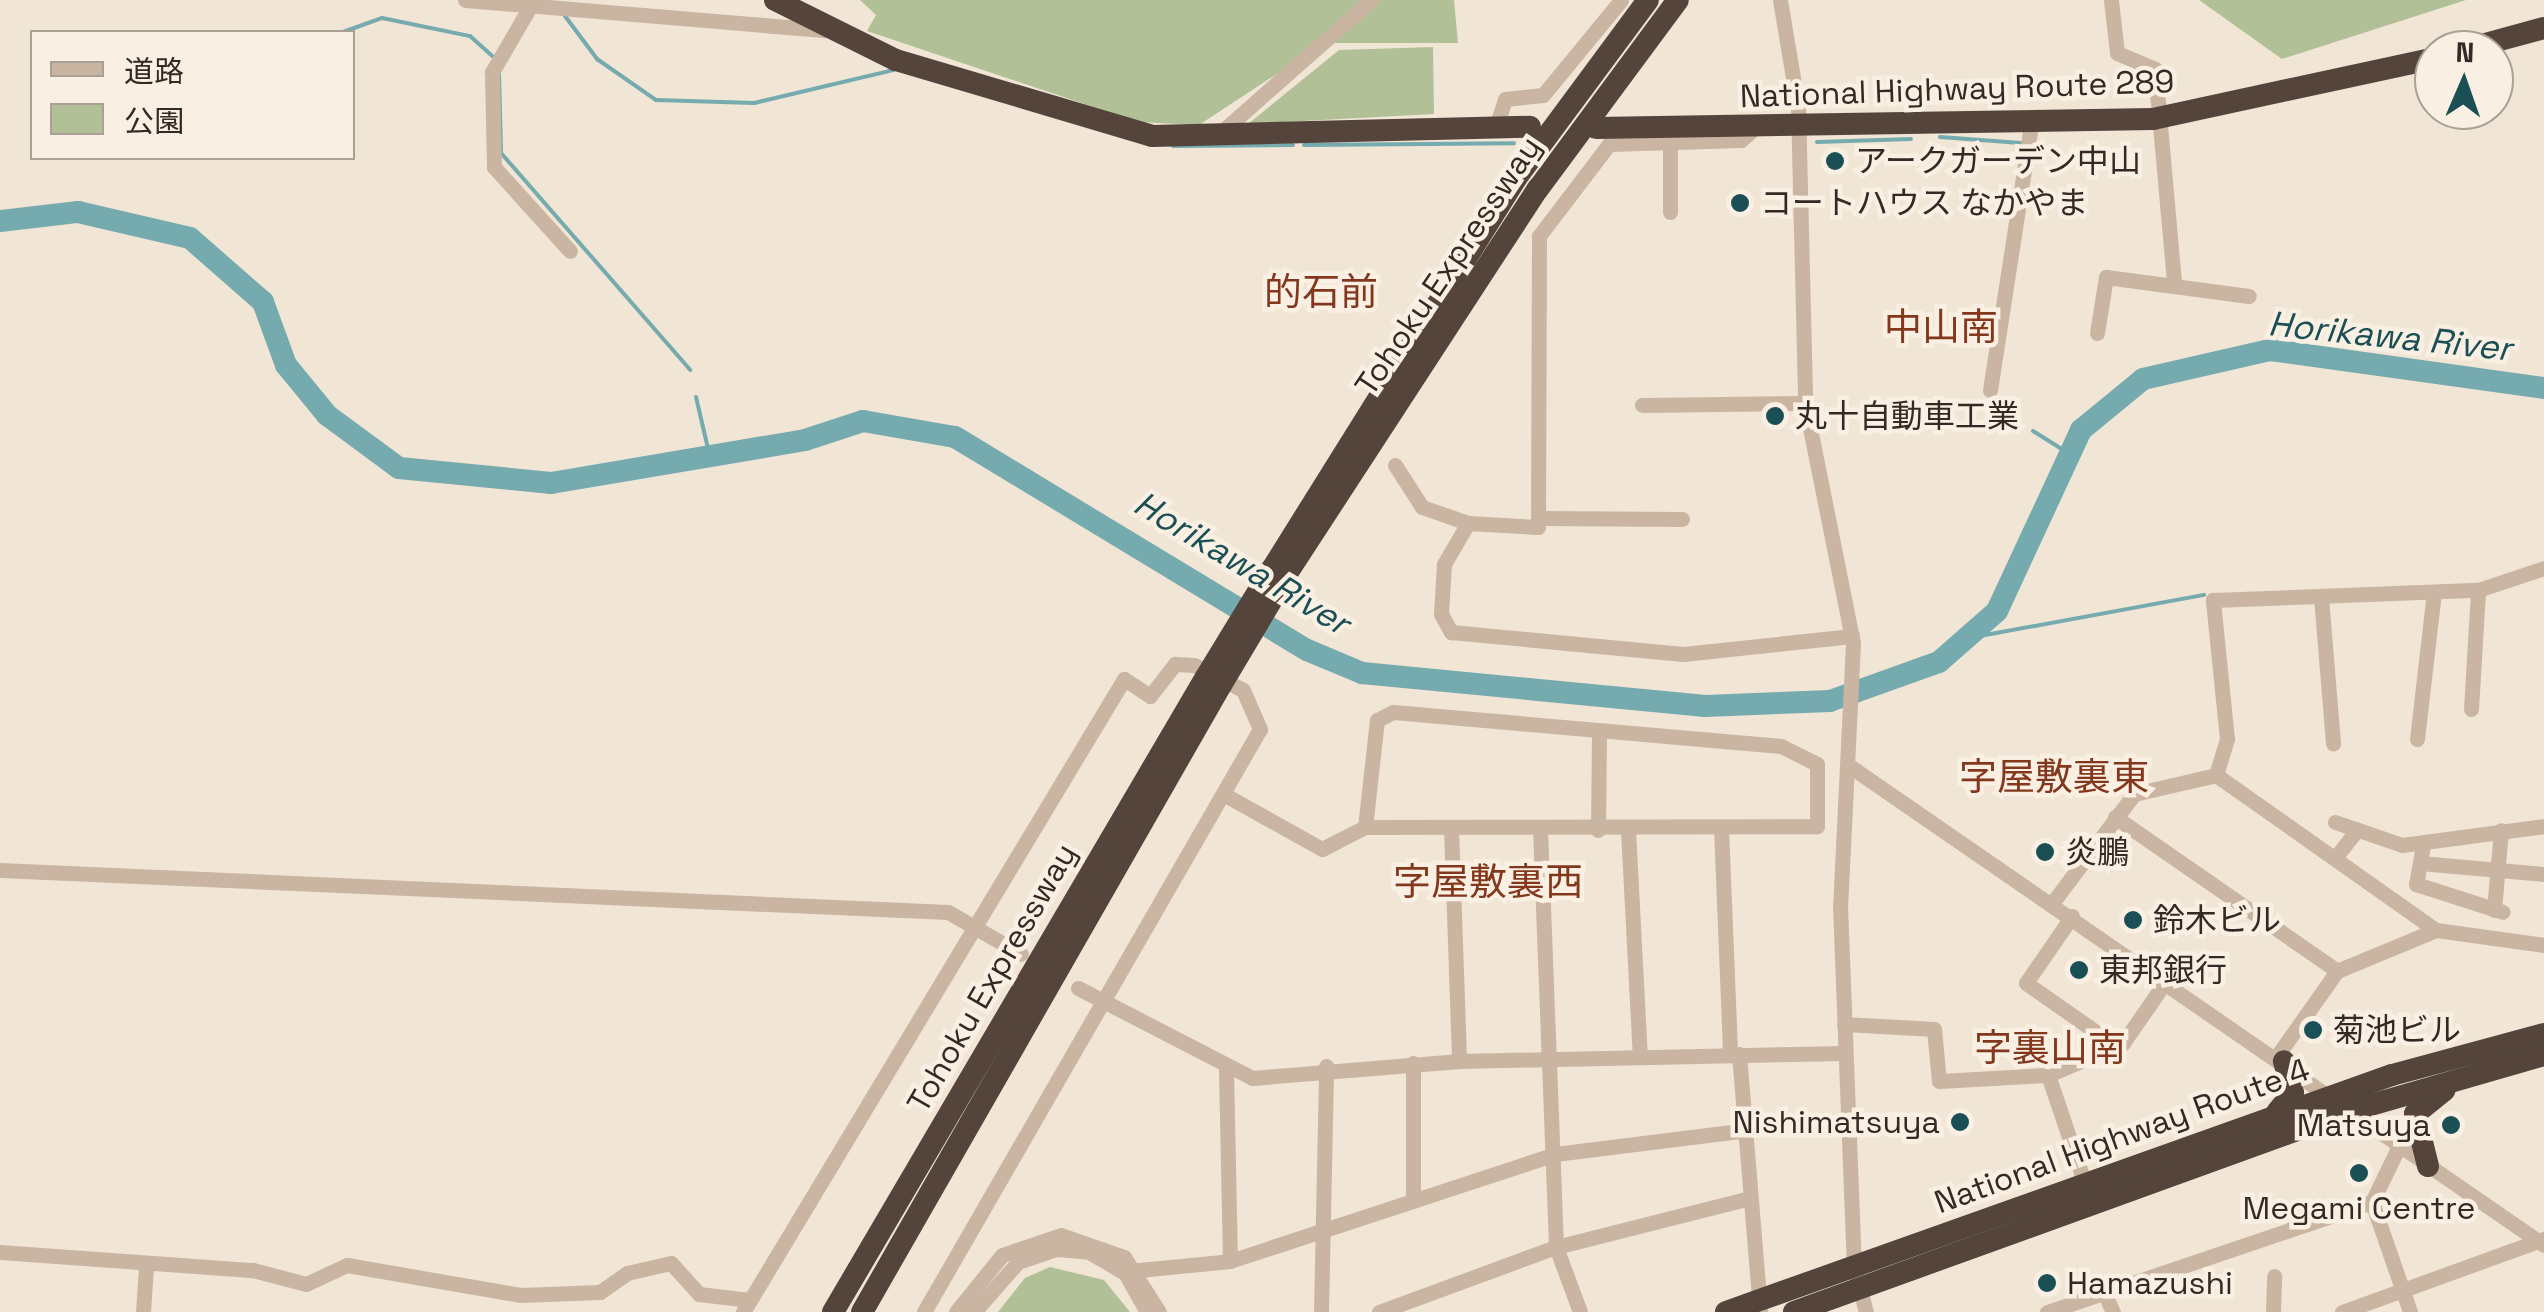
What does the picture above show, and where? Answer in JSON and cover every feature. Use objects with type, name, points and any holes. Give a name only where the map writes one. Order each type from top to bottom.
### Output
[{"type":"highway","points":[[776,0],[826,30],[1010,101],[1152,136],[1216,139],[1530,128]]},
{"type":"highway","name":"Tohoku Expressway","points":[[1278,574],[1517,177],[1648,0]]},
{"type":"highway","name":"Tohoku Expressway","points":[[1278,574],[1538,189],[1678,0]]},
{"type":"highway","points":[[2514,36],[2544,28]]},
{"type":"highway","name":"National Highway Route 289","points":[[1596,128],[2153,120],[2414,62]]},
{"type":"highway","points":[[1214,682],[1278,574]]},
{"type":"highway","name":"Tohoku Expressway","points":[[833,1312],[1214,682]]},
{"type":"highway","name":"Tohoku Expressway","points":[[862,1312],[1214,682]]},
{"type":"highway","name":"National Highway Route 4","points":[[1794,1312],[1856,1277],[2085,1184],[2330,1096],[2544,1034]]},
{"type":"highway","points":[[2428,1166],[2413,1132],[2426,1100],[2538,1057]]},
{"type":"highway","name":"National Highway Route 4","points":[[1726,1312],[1856,1277],[2350,1111],[2538,1057]]},
{"type":"highway","points":[[2270,1117],[2293,1093],[2280,1059]]},
{"type":"street","points":[[464,0],[826,30]]},
{"type":"street","points":[[1216,139],[1371,0]]},
{"type":"street","points":[[1496,127],[1505,99],[1543,95],[1621,0]]},
{"type":"street","points":[[1780,0],[1799,127],[1804,402],[1852,640],[1856,728],[1840,906],[1856,1277],[1866,1312]]},
{"type":"street","points":[[2112,0],[2118,54],[2155,69],[2153,120],[2177,241],[2174,282]]},
{"type":"street","points":[[531,5],[492,72],[494,167],[570,251]]},
{"type":"street","points":[[1990,390],[2031,124]]},
{"type":"street","points":[[1395,464],[1422,507],[1468,523],[1538,527],[1539,236],[1599,150],[1741,140],[1755,128]]},
{"type":"street","points":[[1670,142],[1670,212]]},
{"type":"street","points":[[2097,334],[2106,276],[2174,282],[2249,296]]},
{"type":"street","points":[[1642,405],[1804,402]]},
{"type":"street","points":[[1538,518],[1682,519]]},
{"type":"street","points":[[1468,523],[1444,564],[1441,614],[1451,632],[1682,654],[1852,640]]},
{"type":"street","points":[[2216,776],[2226,739],[2213,600],[2478,590],[2544,568]]},
{"type":"street","points":[[2471,709],[2478,590]]},
{"type":"street","points":[[2417,739],[2434,592]]},
{"type":"street","points":[[2321,597],[2333,744]]},
{"type":"street","points":[[0,1252],[146,1267],[253,1270],[306,1284],[347,1265],[520,1295],[600,1292],[628,1273],[672,1262],[698,1294],[746,1306],[1124,679],[1150,696],[1175,664],[1194,664],[1243,690],[1260,729],[1225,795],[1099,998],[924,1312]]},
{"type":"street","points":[[1225,795],[1322,849],[1365,826],[1628,830],[1817,826],[1817,764],[1781,746],[1381,714],[1365,826]]},
{"type":"street","points":[[1598,830],[1599,734]]},
{"type":"street","points":[[1851,767],[2054,902],[2542,1242]]},
{"type":"street","points":[[2054,902],[2134,794],[2216,776],[2436,930],[2544,945]]},
{"type":"street","points":[[2115,816],[2337,970]]},
{"type":"street","points":[[2335,822],[2423,845],[2544,826]]},
{"type":"street","points":[[1721,827],[1740,1130],[1759,1306]]},
{"type":"street","points":[[1452,828],[1459,1061]]},
{"type":"street","points":[[1540,829],[1556,1247],[1580,1312]]},
{"type":"street","points":[[1628,830],[1640,1056]]},
{"type":"street","points":[[2335,858],[2357,830]]},
{"type":"street","points":[[2423,845],[2416,884],[2430,894],[2499,911],[2501,830]]},
{"type":"street","points":[[2420,863],[2544,874]]},
{"type":"street","points":[[0,870],[948,912],[1021,954]]},
{"type":"street","points":[[2072,916],[2026,982],[2116,1046]]},
{"type":"street","points":[[2280,1059],[2337,970],[2436,930]]},
{"type":"street","points":[[1844,1024],[1934,1029],[1938,1081],[2048,1075],[2116,1046],[2166,982]]},
{"type":"street","points":[[1078,988],[1226,1070],[1252,1078],[1326,1066],[1413,1062],[1844,1053]]},
{"type":"street","points":[[1413,1062],[1413,1201]]},
{"type":"street","points":[[1321,1312],[1326,1066]]},
{"type":"street","points":[[1226,1070],[1230,1261]]},
{"type":"street","points":[[2048,1075],[2085,1184]]},
{"type":"street","points":[[1139,1270],[1230,1261],[1555,1154],[1740,1130]]},
{"type":"street","points":[[2048,1312],[2372,1202],[2400,1146]]},
{"type":"street","points":[[1378,1312],[1556,1247],[1746,1199]]},
{"type":"street","points":[[2372,1202],[2410,1312]]},
{"type":"street","points":[[956,1312],[986,1268],[1041,1237],[1087,1238],[1139,1270],[1159,1312]]},
{"type":"street","points":[[2342,1312],[2542,1242]]},
{"type":"street","points":[[974,1312],[1018,1262],[1071,1249],[1125,1273],[1146,1312]]},
{"type":"street","points":[[143,1312],[146,1267]]},
{"type":"street","points":[[2273,1312],[2274,1276]]},
{"type":"street","points":[[2104,1292],[2114,1312]]},
{"type":"green space","points":[[860,0],[1454,0],[1458,43],[1324,43],[1199,125],[1138,122],[867,31],[876,15]]},
{"type":"green space","points":[[2199,0],[2466,0],[2282,59]]},
{"type":"green space","points":[[1433,47],[1434,114],[1248,124],[1339,50]]},
{"type":"green space","points":[[1050,1267],[1104,1280],[1130,1312],[998,1312],[1025,1278]]},
{"type":"waterway","points":[[565,16],[597,59],[656,100],[754,103],[894,70]]},
{"type":"waterway","points":[[349,30],[382,18],[470,36],[492,56]]},
{"type":"waterway","points":[[499,74],[501,153],[690,370]]},
{"type":"waterway","points":[[1940,137],[2021,143]]},
{"type":"waterway","points":[[1817,142],[1911,139]]},
{"type":"waterway","points":[[1304,145],[1514,143]]},
{"type":"waterway","points":[[1173,146],[1293,145]]},
{"type":"waterway","name":"Horikawa River","points":[[0,221],[78,212],[190,238],[263,302],[286,365],[327,415],[399,468],[551,483],[805,440],[863,421],[955,437],[1307,650],[1362,673],[1705,706],[1830,701],[1939,662],[1997,611],[2081,430],[2143,379],[2270,350],[2544,388]]},
{"type":"waterway","points":[[1987,394],[2016,420]]},
{"type":"waterway","points":[[696,397],[709,453]]},
{"type":"waterway","points":[[2033,431],[2067,452]]},
{"type":"waterway","points":[[1969,638],[2204,595]]},
{"type":"place","name":"アークガーデン中山","points":[[1835,161]]},
{"type":"place","name":"コートハウス なかやま","points":[[1740,203]]},
{"type":"place","name":"丸十自動車工業","points":[[1775,416]]},
{"type":"place","name":"炎鵬","points":[[2045,852]]},
{"type":"place","name":"鈴木ビル","points":[[2133,920]]},
{"type":"place","name":"東邦銀行","points":[[2079,970]]},
{"type":"place","name":"菊池ビル","points":[[2313,1030]]},
{"type":"place","name":"Nishimatsuya","points":[[1960,1122]]},
{"type":"place","name":"Matsuya","points":[[2451,1125]]},
{"type":"place","name":"Megami Centre","points":[[2359,1173]]},
{"type":"place","name":"Hamazushi","points":[[2047,1283]]},
{"type":"district","name":"的石前","points":[[1321,293]]},
{"type":"district","name":"中山南","points":[[1941,328]]},
{"type":"district","name":"字屋敷裏東","points":[[2054,778]]},
{"type":"district","name":"字屋敷裏西","points":[[1488,883]]},
{"type":"district","name":"字裏山南","points":[[2050,1049]]}]
